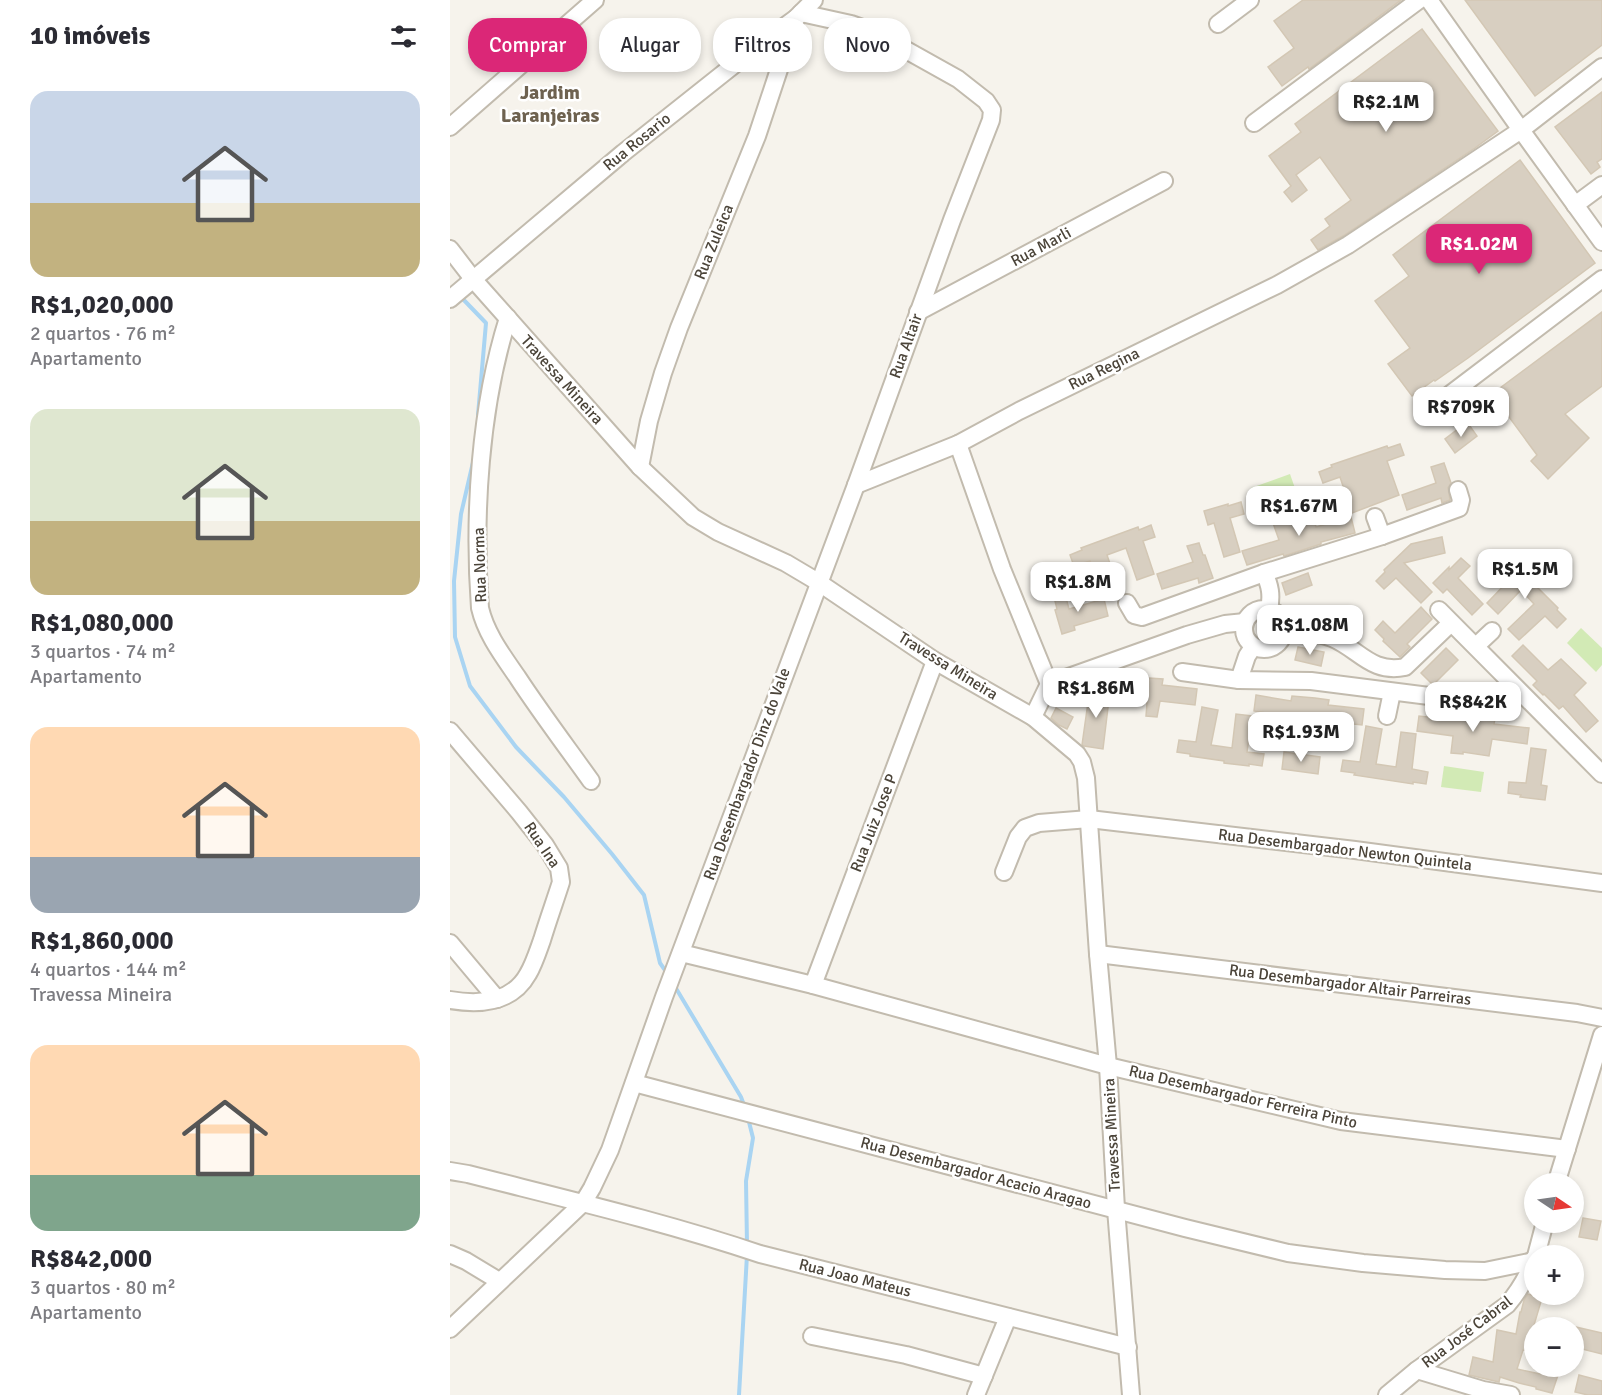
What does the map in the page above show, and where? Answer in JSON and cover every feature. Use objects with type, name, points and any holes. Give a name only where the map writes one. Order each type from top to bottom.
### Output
[{"type":"street","points":[[450,127],[595,0]]},
{"type":"street","name":"Rua Rosario","points":[[460,290],[632,146],[814,0]]},
{"type":"street","points":[[1218,24],[1250,0]]},
{"type":"street","points":[[1254,123],[1419,0]]},
{"type":"street","points":[[1429,0],[1602,242]]},
{"type":"street","name":"Rua Altair","points":[[798,15],[851,24],[890,41],[958,79],[986,101],[992,110],[989,125],[818,582]]},
{"type":"street","name":"Rua Zuleica","points":[[640,467],[649,421],[667,362],[757,136],[798,15]]},
{"type":"street","name":"Rua Regina","points":[[856,485],[958,444],[1019,411],[1277,285],[1348,245],[1521,130],[1602,67]]},
{"type":"street","name":"Rua Marli","points":[[918,312],[1164,181]]},
{"type":"street","points":[[1575,205],[1602,185]]},
{"type":"street","name":"Travessa Mineira","points":[[450,249],[460,290],[508,318],[640,467],[693,517],[729,537],[771,555],[818,582],[935,661],[1033,717],[1069,746],[1082,762],[1086,778],[1131,1395]]},
{"type":"street","points":[[1436,405],[1602,279]]},
{"type":"street","name":"Rua Norma","points":[[508,318],[500,343],[481,457],[478,523],[480,608],[498,648],[591,781]]},
{"type":"street","points":[[958,444],[1002,569],[1048,684]]},
{"type":"street","points":[[1127,603],[1134,615],[1142,617],[1264,573],[1382,536],[1459,508],[1461,500],[1458,490]]},
{"type":"street","points":[[1376,517],[1382,536]]},
{"type":"street","points":[[1264,573],[1271,594],[1269,609]]},
{"type":"street","name":"Rua Desembargador Dinz do Vale","points":[[634,1083],[818,582]]},
{"type":"street","points":[[1269,609],[1281,617],[1285,629],[1281,641],[1271,648],[1259,649],[1245,637],[1245,622],[1255,610],[1269,609]]},
{"type":"street","points":[[1439,610],[1598,762]]},
{"type":"street","points":[[1033,717],[1048,684],[1187,635],[1225,624],[1245,622]]},
{"type":"street","points":[[1285,629],[1325,636],[1348,646],[1368,662],[1396,669],[1405,667],[1451,623]]},
{"type":"street","points":[[1476,646],[1492,631]]},
{"type":"street","points":[[1239,680],[1253,646]]},
{"type":"street","name":"Rua Juiz Jose P","points":[[813,985],[935,661]]},
{"type":"street","points":[[1182,672],[1239,680],[1311,681],[1492,704]]},
{"type":"street","points":[[1388,716],[1392,692]]},
{"type":"street","name":"Rua Ina","points":[[450,731],[519,812],[555,860],[561,875],[560,888],[530,973],[517,989],[497,999]]},
{"type":"street","name":"Rua Desembargador Newton Quintela","points":[[1004,872],[1017,837],[1026,828],[1039,823],[1089,819],[1355,850],[1602,883]]},
{"type":"street","points":[[450,943],[497,999],[476,1004],[450,1000]]},
{"type":"street","name":"Rua Desembargador Altair Parreiras","points":[[1098,954],[1577,1013],[1602,1018]]},
{"type":"street","name":"Rua Desembargador Ferreira Pinto","points":[[679,959],[813,985],[1108,1066],[1341,1121],[1566,1149]]},
{"type":"street","points":[[1559,1173],[1602,1035]]},
{"type":"street","points":[[450,1329],[583,1203],[610,1150],[634,1083]]},
{"type":"street","name":"Rua Desembargador Acacio Aragao","points":[[634,1083],[1287,1253],[1363,1263],[1445,1270],[1485,1271],[1524,1261]]},
{"type":"street","name":"Rua Joao Mateus","points":[[450,1171],[583,1203],[760,1254],[1128,1347]]},
{"type":"street","points":[[450,1254],[499,1281]]},
{"type":"street","name":"Rua José Cabral","points":[[1387,1395],[1417,1370],[1508,1305],[1524,1283]]},
{"type":"street","points":[[976,1395],[1008,1317]]},
{"type":"street","points":[[812,1336],[906,1354],[984,1376]]},
{"type":"street","points":[[1417,1370],[1483,1390],[1511,1395]]},
{"type":"green space","points":[[1290,474],[1297,494],[1258,507],[1251,488]]},
{"type":"green space","points":[[1581,628],[1602,648],[1602,665],[1596,672],[1567,643]]},
{"type":"green space","points":[[1444,766],[1484,772],[1481,792],[1441,787]]},
{"type":"building","points":[[1303,0],[1401,0],[1309,69],[1308,67],[1282,86],[1268,67],[1294,48],[1274,21]]},
{"type":"building","points":[[1465,0],[1602,0],[1602,45],[1535,96]]},
{"type":"building","points":[[1422,29],[1498,131],[1343,236],[1318,250],[1311,240],[1330,226],[1325,219],[1351,200],[1320,157],[1296,175],[1307,190],[1292,202],[1284,192],[1291,186],[1269,156],[1301,132],[1295,124]]},
{"type":"building","points":[[1602,92],[1602,159],[1597,162],[1600,167],[1591,174],[1555,127]]},
{"type":"building","points":[[1520,160],[1595,263],[1468,358],[1412,396],[1388,364],[1410,348],[1375,301],[1409,276],[1393,255]]},
{"type":"building","points":[[1602,312],[1602,386],[1565,414],[1589,438],[1548,479],[1531,461],[1537,455],[1492,394]]},
{"type":"building","points":[[1467,422],[1477,436],[1455,453],[1445,439]]},
{"type":"building","points":[[1400,444],[1404,455],[1387,461],[1399,495],[1352,513],[1340,477],[1323,483],[1319,472],[1332,467],[1331,465],[1387,446],[1388,448]]},
{"type":"building","points":[[1444,463],[1451,483],[1448,488],[1450,500],[1442,503],[1441,498],[1407,510],[1402,495],[1436,483],[1431,467]]},
{"type":"building","points":[[1241,502],[1244,514],[1230,518],[1240,552],[1224,557],[1214,523],[1208,525],[1204,511]]},
{"type":"building","points":[[1312,510],[1316,527],[1351,517],[1355,533],[1321,542],[1321,544],[1284,556],[1283,554],[1247,565],[1242,551],[1279,540],[1273,523]]},
{"type":"building","points":[[1151,525],[1155,537],[1143,541],[1154,574],[1137,580],[1126,548],[1107,555],[1119,590],[1102,596],[1090,561],[1074,566],[1070,555],[1082,550],[1081,548],[1138,527],[1139,530]]},
{"type":"building","points":[[1442,537],[1445,553],[1404,563],[1432,592],[1421,603],[1396,578],[1384,589],[1376,581],[1411,544]]},
{"type":"building","points":[[1199,543],[1213,578],[1199,583],[1198,578],[1162,589],[1157,574],[1193,562],[1187,546]]},
{"type":"building","points":[[1508,556],[1537,582],[1534,584],[1566,619],[1557,628],[1545,616],[1519,640],[1508,629],[1534,604],[1521,590],[1498,614],[1487,603],[1512,577],[1500,565]]},
{"type":"building","points":[[1461,558],[1470,566],[1458,578],[1483,604],[1472,615],[1447,589],[1443,593],[1433,583]]},
{"type":"building","points":[[1308,573],[1312,585],[1286,595],[1282,583]]},
{"type":"building","points":[[1065,594],[1069,609],[1104,599],[1108,616],[1074,626],[1075,630],[1062,634],[1054,597]]},
{"type":"building","points":[[1421,607],[1432,619],[1407,644],[1410,647],[1400,657],[1375,630],[1383,621],[1395,633]]},
{"type":"building","points":[[1523,645],[1548,670],[1561,659],[1586,683],[1574,695],[1598,721],[1586,732],[1563,706],[1559,709],[1533,685],[1537,681],[1512,656]]},
{"type":"building","points":[[1298,647],[1324,652],[1321,666],[1295,660]]},
{"type":"building","points":[[1446,648],[1458,660],[1433,685],[1421,673]]},
{"type":"building","points":[[1149,678],[1163,679],[1162,685],[1197,689],[1195,705],[1160,701],[1157,717],[1146,716],[1147,703],[1145,702]]},
{"type":"building","points":[[1090,688],[1110,691],[1103,749],[1082,745]]},
{"type":"building","points":[[1256,695],[1291,701],[1292,696],[1315,698],[1329,700],[1328,705],[1364,709],[1362,725],[1326,721],[1324,738],[1287,733],[1289,717],[1254,711]]},
{"type":"building","points":[[1202,707],[1218,710],[1211,745],[1232,748],[1236,714],[1252,716],[1247,752],[1264,754],[1262,766],[1224,763],[1224,761],[1177,752],[1179,740],[1196,742]]},
{"type":"building","points":[[1056,708],[1073,717],[1067,729],[1051,718]]},
{"type":"building","points":[[1455,715],[1495,719],[1494,724],[1529,728],[1527,744],[1492,739],[1489,756],[1463,752],[1463,754],[1451,753],[1453,736],[1417,731],[1419,716],[1455,720]]},
{"type":"building","points":[[1366,726],[1382,729],[1376,764],[1396,767],[1401,732],[1416,734],[1412,769],[1428,772],[1426,784],[1354,775],[1355,773],[1341,771],[1343,760],[1360,762]]},
{"type":"building","points":[[1531,748],[1546,750],[1541,785],[1547,786],[1545,800],[1508,793],[1509,782],[1526,783]]},
{"type":"building","points":[[1284,752],[1320,757],[1318,774],[1282,769]]},
{"type":"building","points":[[1584,1218],[1601,1221],[1597,1240],[1579,1237],[1580,1233],[1584,1233]]},
{"type":"building","points":[[1524,1300],[1524,1305],[1540,1305],[1536,1317],[1524,1317],[1524,1350],[1517,1369],[1524,1371],[1524,1377],[1557,1377],[1552,1393],[1500,1377],[1499,1382],[1469,1375],[1473,1357],[1493,1362],[1497,1330],[1516,1334]]},
{"type":"building","points":[[1584,1329],[1602,1333],[1602,1354],[1584,1350]]},
{"type":"building","points":[[1579,1377],[1602,1381],[1602,1395],[1575,1392]]},
{"type":"waterway","points":[[459,295],[486,323],[478,415]]},
{"type":"waterway","points":[[474,458],[461,514],[454,581],[455,637],[470,686],[516,747],[564,797],[644,895],[660,963],[667,973]]},
{"type":"waterway","points":[[674,985],[741,1097],[745,1108]]},
{"type":"waterway","points":[[747,1245],[746,1181],[753,1138],[748,1118]]},
{"type":"waterway","points":[[739,1395],[747,1255]]},
{"type":"district","name":"Jardim Laranjeiras","points":[[550,104]]}]
